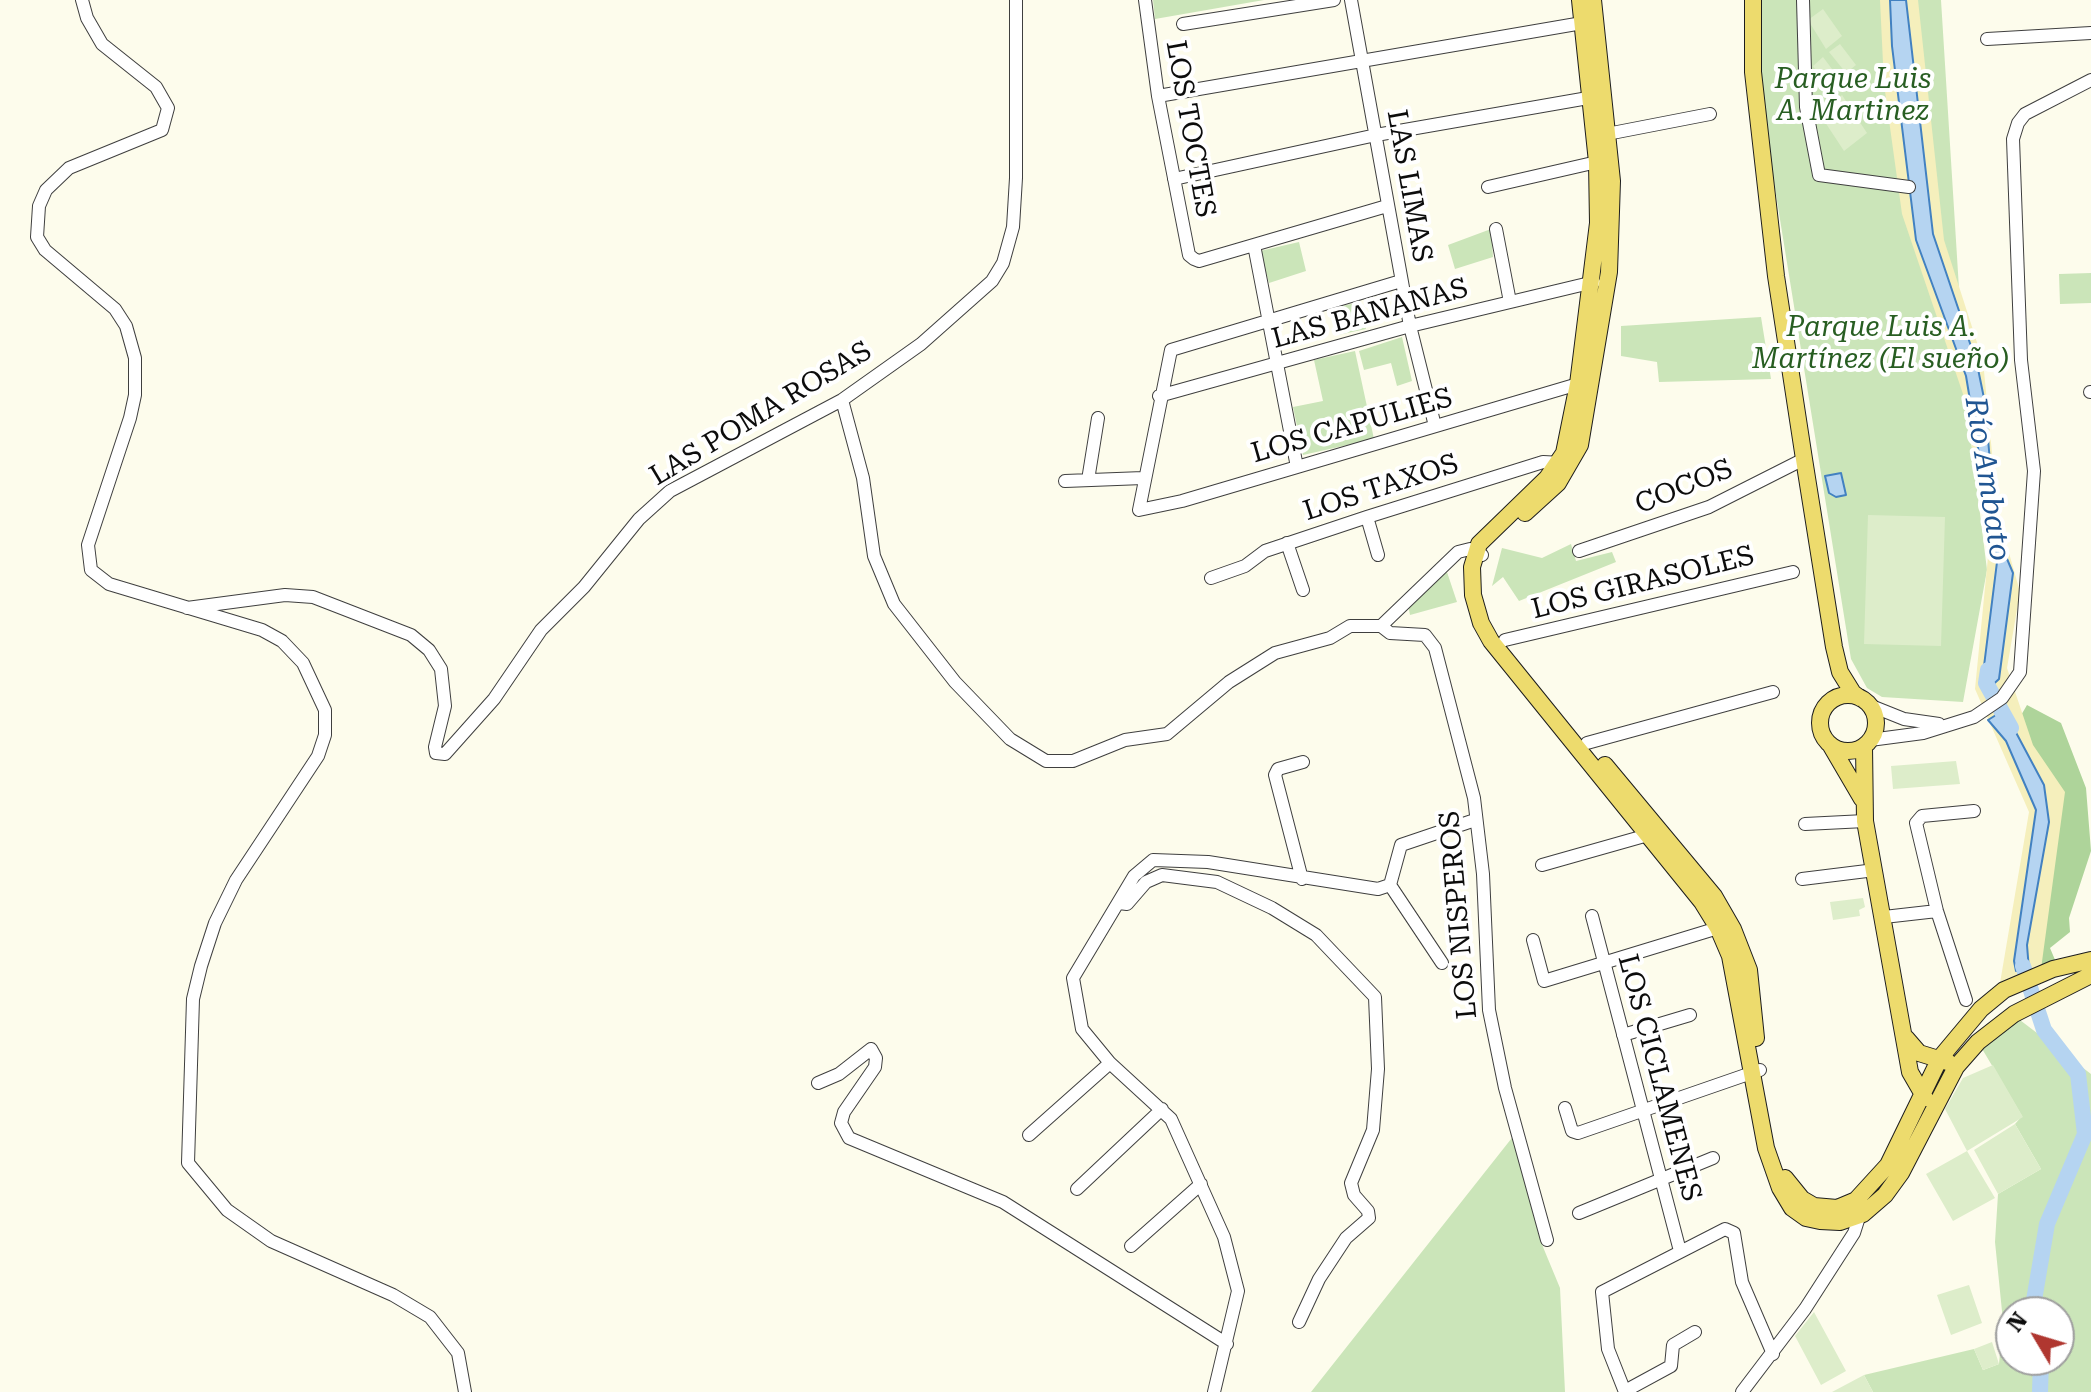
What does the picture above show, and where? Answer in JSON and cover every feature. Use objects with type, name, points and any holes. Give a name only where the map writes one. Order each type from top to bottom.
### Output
[{"type":"main road","points":[[1580,0],[1588,22],[1612,181],[1609,272],[1588,413],[1580,445],[1564,464],[1490,530],[1480,553],[1477,595],[1481,623],[1491,641],[1714,896],[1733,929],[1749,970],[1757,1070]]},
{"type":"main road","points":[[1564,464],[1594,282],[1598,223],[1597,162],[1588,98],[1588,22],[1593,0]]},
{"type":"main road","points":[[1753,0],[1753,72],[1776,276],[1834,647],[1840,672],[1853,693],[1865,701],[1876,722],[1867,743],[1863,801],[1865,821],[1910,1072],[1920,1095],[1937,1106]]},
{"type":"main road","points":[[1477,595],[1505,640],[1648,835],[1702,902],[1718,928],[1730,956],[1773,1144],[1792,1189],[1802,1199],[1823,1208],[1860,1207],[1894,1169],[1937,1106],[1956,1067],[1978,1042],[2014,1014],[2091,975]]},
{"type":"main road","points":[[1834,647],[1832,681],[1820,722],[1825,739],[1863,801]]},
{"type":"main road","points":[[1826,705],[1842,695],[1865,701]]},
{"type":"main road","points":[[1831,746],[1847,751],[1867,743]]},
{"type":"main road","points":[[1894,1169],[1920,1095],[1957,1034],[2000,992],[2053,969],[2091,960]]},
{"type":"main road","points":[[1906,1038],[1919,1053],[1940,1058],[1956,1067]]},
{"type":"street","points":[[82,0],[87,18],[102,44],[156,87],[168,108],[162,130],[69,168],[46,190],[39,206],[37,237],[45,250],[115,309],[126,326],[135,358],[135,395],[88,545],[91,570],[109,584],[262,630],[282,641],[303,663],[318,689],[325,722],[318,756],[236,880],[215,923],[201,966],[193,999],[188,1163],[201,1183],[227,1210],[271,1241],[393,1295],[430,1317],[458,1353],[465,1392]]},
{"type":"street","name":"LAS POMA ROSAS","points":[[183,608],[270,596],[313,597],[411,635],[429,650],[441,669],[445,706],[435,747],[436,753],[445,754],[494,699],[541,630],[584,587],[639,519],[670,491],[842,400],[974,300],[1003,263],[1013,227],[1016,178],[1016,0]]},
{"type":"street","name":"LOS TOCTES","points":[[1145,0],[1158,96],[1189,255],[1199,261],[1254,245]]},
{"type":"street","points":[[1183,24],[1334,0]]},
{"type":"street","name":"LAS LIMAS","points":[[1351,0],[1401,281],[1435,426]]},
{"type":"street","points":[[1803,0],[1806,107],[1819,175],[1909,187]]},
{"type":"street","points":[[1158,96],[1588,22]]},
{"type":"street","points":[[1987,39],[2091,33]]},
{"type":"street","points":[[1867,743],[1974,717],[2002,698],[2017,680],[2022,662],[2034,471],[2021,360],[2013,139],[2018,123],[2025,114],[2091,80]]},
{"type":"street","points":[[1174,179],[1376,135],[1588,98]]},
{"type":"street","points":[[1607,134],[1710,114]]},
{"type":"street","points":[[1488,187],[1597,162]]},
{"type":"street","points":[[1297,467],[1275,364],[1271,320],[1254,245],[1387,206]]},
{"type":"street","points":[[1496,229],[1510,302]]},
{"type":"street","points":[[1065,481],[1143,478],[1171,350],[1401,281]]},
{"type":"street","name":"LAS BANANAS","points":[[1159,396],[1410,326],[1594,282]]},
{"type":"street","name":"LOS CAPULIES","points":[[1143,478],[1139,510],[1578,384]]},
{"type":"street","points":[[842,400],[863,478],[874,556],[894,604],[955,682],[1010,739],[1046,761],[1073,761],[1125,740],[1167,734],[1229,682],[1266,657],[1330,638],[1350,626],[1381,626],[1458,552],[1480,553]]},
{"type":"street","points":[[1088,480],[1098,418]]},
{"type":"street","name":"COCOS","points":[[1579,551],[1709,507],[1804,459]]},
{"type":"street","name":"LOS TAXOS","points":[[1211,578],[1245,566],[1265,551],[1367,517],[1564,464]]},
{"type":"street","points":[[1367,517],[1378,555]]},
{"type":"street","points":[[1287,543],[1303,590]]},
{"type":"street","name":"LOS GIRASOLES","points":[[1505,640],[1793,572]]},
{"type":"street","name":"LOS NISPEROS","points":[[1381,626],[1390,633],[1420,633],[1432,642],[1471,783],[1483,874],[1489,1010],[1505,1088],[1547,1240]]},
{"type":"street","points":[[1579,740],[1773,692]]},
{"type":"street","points":[[1865,701],[1904,719],[1950,725]]},
{"type":"street","points":[[1302,879],[1275,775],[1278,769],[1303,762]]},
{"type":"street","points":[[1966,1000],[1937,911],[1916,823],[1922,816],[1974,811]]},
{"type":"street","points":[[1442,963],[1390,885],[1401,845],[1475,820]]},
{"type":"street","points":[[1805,824],[1865,821]]},
{"type":"street","points":[[1542,865],[1648,835]]},
{"type":"street","points":[[1214,1392],[1238,1291],[1224,1237],[1178,1129],[1162,1109],[1110,1063],[1082,1029],[1073,978],[1134,876],[1143,865],[1153,860],[1208,862],[1378,889],[1390,885]]},
{"type":"street","points":[[1802,879],[1875,870]]},
{"type":"street","points":[[1119,903],[1127,904],[1146,882],[1162,875],[1217,882],[1272,908],[1316,935],[1375,997],[1378,1069],[1373,1130],[1351,1183],[1354,1195],[1368,1211],[1369,1218],[1348,1235],[1325,1270],[1299,1322]]},
{"type":"street","points":[[1884,917],[1937,911]]},
{"type":"street","name":"LOS CICLAMENES","points":[[1592,916],[1680,1251]]},
{"type":"street","points":[[1533,940],[1544,981],[1718,928]]},
{"type":"street","points":[[1623,1035],[1690,1015]]},
{"type":"street","points":[[818,1083],[839,1074],[871,1049],[876,1058],[875,1067],[844,1112],[841,1123],[849,1138],[1003,1202],[1227,1344]]},
{"type":"street","points":[[1029,1135],[1110,1063]]},
{"type":"street","points":[[1565,1108],[1572,1131],[1578,1133],[1757,1070]]},
{"type":"street","points":[[1077,1189],[1162,1109]]},
{"type":"street","points":[[1579,1213],[1713,1158]]},
{"type":"street","points":[[1131,1246],[1201,1184]]},
{"type":"street","points":[[1742,1392],[1773,1354],[1854,1233],[1860,1207]]},
{"type":"street","points":[[1695,1332],[1673,1345],[1671,1366],[1625,1392],[1608,1349],[1601,1296],[1605,1290],[1680,1251],[1731,1229],[1742,1282],[1773,1354]]},
{"type":"green space","points":[[1153,0],[1264,0],[1155,19]]},
{"type":"green space","points":[[1758,0],[1941,0],[1966,401],[1987,570],[1963,702],[1882,697],[1867,688],[1851,659],[1757,77]]},
{"type":"green space","points":[[1823,9],[1842,36],[1826,49],[1808,20]]},
{"type":"green space","points":[[1840,44],[1856,65],[1846,73],[1829,52]]},
{"type":"green space","points":[[1823,57],[1838,77],[1827,86],[1813,66]]},
{"type":"green space","points":[[1842,95],[1867,133],[1844,151],[1821,116]]},
{"type":"green space","points":[[1491,229],[1493,257],[1455,269],[1448,245]]},
{"type":"green space","points":[[1299,242],[1306,271],[1269,283],[1260,251]]},
{"type":"green space","points":[[2091,273],[2091,303],[2060,304],[2059,274]]},
{"type":"green space","points":[[1360,302],[1366,329],[1338,335],[1333,308]]},
{"type":"green space","points":[[1761,317],[1771,379],[1659,382],[1657,362],[1621,356],[1621,326]]},
{"type":"green space","points":[[1402,337],[1412,381],[1397,386],[1391,363],[1364,370],[1359,351]]},
{"type":"green space","points":[[1355,351],[1374,439],[1303,455],[1293,407],[1323,401],[1314,360]]},
{"type":"green space","points":[[1868,515],[1945,517],[1941,646],[1864,644]]},
{"type":"green space","points":[[1571,544],[1576,561],[1612,552],[1616,562],[1519,601],[1503,577],[1492,586],[1502,548],[1542,558]]},
{"type":"green space","points":[[1447,572],[1457,602],[1410,615],[1408,605]]},
{"type":"green space","points":[[2027,705],[2061,723],[2086,788],[2091,851],[2069,918],[2070,932],[2050,948],[2058,967],[2032,974],[2052,821],[2016,724]]},
{"type":"green space","points":[[1956,761],[1960,784],[1893,789],[1891,766]]},
{"type":"green space","points":[[1863,898],[1865,907],[1859,910],[1860,916],[1833,920],[1830,902]]},
{"type":"green space","points":[[2012,1014],[2091,1074],[2091,1392],[1873,1392],[1864,1375],[1974,1349],[1983,1370],[1995,1366],[1995,1376],[2075,1376],[2075,1296],[2000,1296],[1995,1242],[1998,1194],[2041,1169],[2015,1124],[2022,1116],[1978,1042]]},
{"type":"green space","points":[[1993,1065],[2023,1117],[1967,1151],[1945,1109],[1963,1078]]},
{"type":"green space","points":[[2015,1124],[2041,1169],[1998,1194],[1974,1150]]},
{"type":"green space","points":[[1515,1134],[1543,1247],[1560,1288],[1565,1392],[1311,1392]]},
{"type":"green space","points":[[1967,1151],[1995,1198],[1953,1221],[1926,1174]]},
{"type":"green space","points":[[1969,1285],[1982,1323],[1951,1335],[1937,1295]]},
{"type":"green space","points":[[1814,1312],[1846,1371],[1821,1385],[1795,1336]]},
{"type":"green space","points":[[1992,1342],[1995,1366],[1983,1370],[1974,1349]]},
{"type":"green space","points":[[1864,1375],[1873,1392],[1832,1392]]},
{"type":"sand","points":[[1880,0],[1918,0],[1944,240],[1983,361],[1998,514],[2020,592],[2007,668],[2033,745],[2065,792],[2041,969],[2000,983],[2029,812],[1975,689],[1989,547],[1963,394],[1902,214],[1884,84]]},
{"type":"water","points":[[1890,0],[1906,0],[1933,234],[1977,364],[1985,403],[1996,533],[2013,573],[1999,679],[1985,692],[1982,682],[1997,562],[1966,376],[1916,240],[1892,46]]},
{"type":"water","points":[[1841,473],[1846,495],[1836,497],[1829,493],[1825,476]]},
{"type":"water","points":[[2004,710],[2044,785],[2049,822],[2027,945],[2029,970],[2016,971],[2014,961],[2036,810],[2006,741],[1988,720]]},
{"type":"waterway","name":"Río Ambato","points":[[1988,670],[1986,683],[2011,728]]},
{"type":"waterway","name":"Río Ambato","points":[[2023,966],[2044,1030],[2078,1074],[2085,1134],[2047,1224],[2035,1296]]},
{"type":"waterway","name":"Río Ambato","points":[[2040,1376],[2040,1392]]},
{"type":"park label","name":"Parque Luis A. Martinez","points":[[1853,96]]},
{"type":"park label","name":"Parque Luis A. Martínez (El sueño)","points":[[1881,344]]}]
